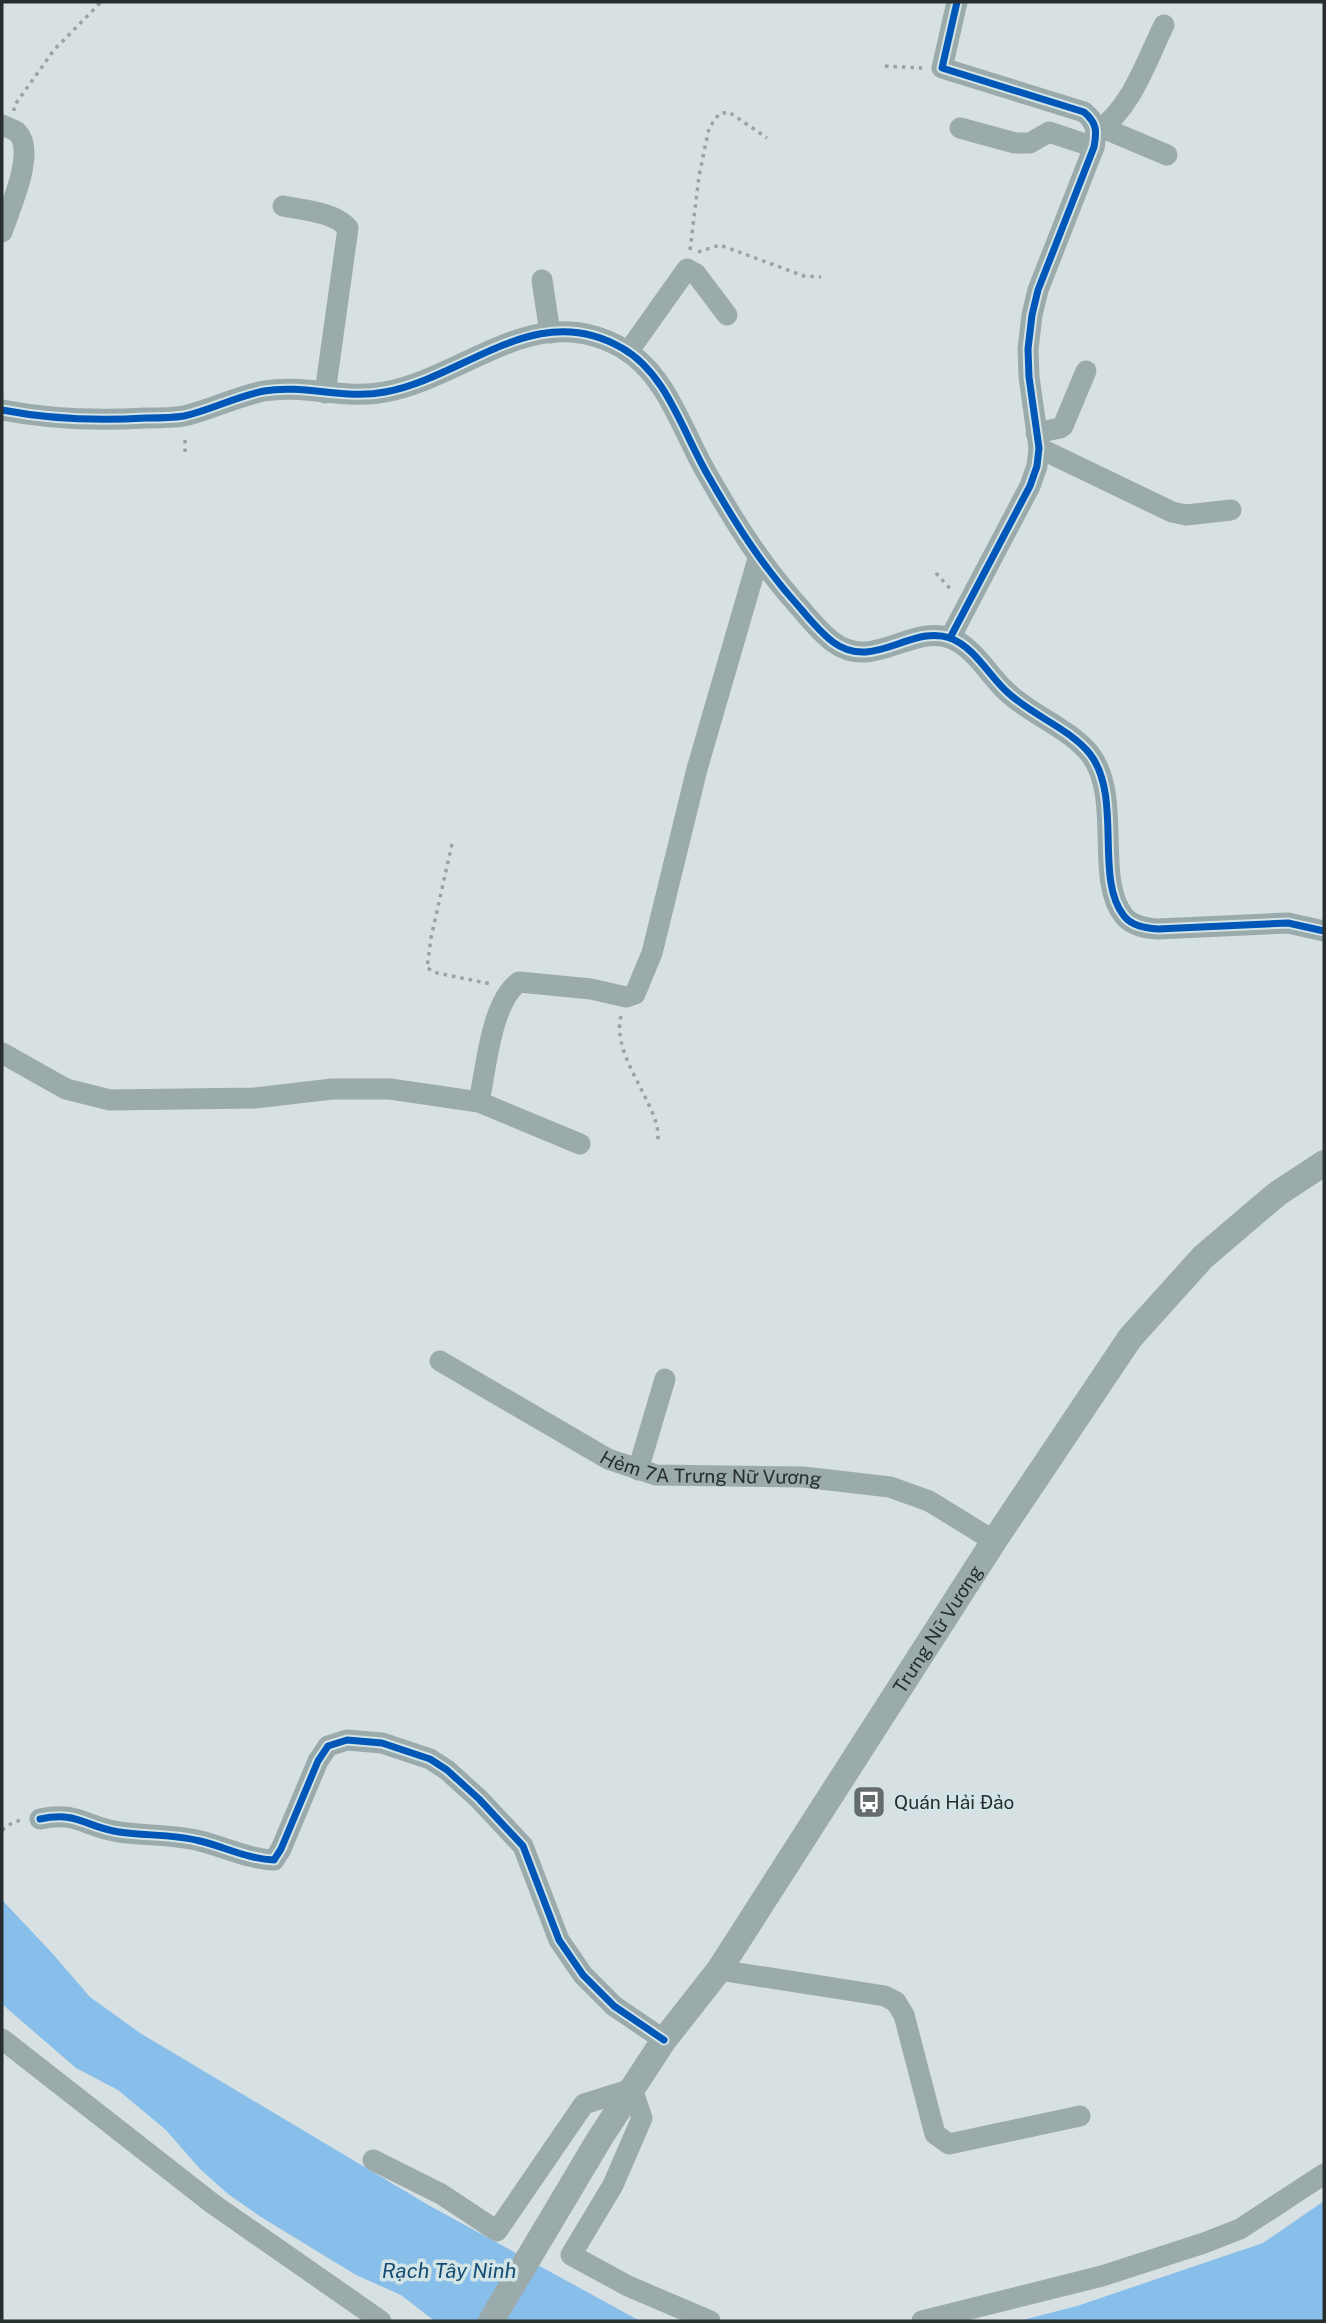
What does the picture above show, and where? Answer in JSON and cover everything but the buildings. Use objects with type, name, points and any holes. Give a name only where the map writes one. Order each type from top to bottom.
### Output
[{"type":"main road","name":"Trưng Nữ Vương","points":[[491,2321],[600,2138],[664,2040],[719,1969],[994,1541],[1130,1338],[1203,1257],[1277,1194],[1324,1163]]},
{"type":"street","points":[[957,2],[942,68],[1084,112],[1094,120],[1098,136]]},
{"type":"street","points":[[950,638],[1030,486],[1037,466],[1028,349],[1038,290],[1098,136],[1125,106],[1164,25]]},
{"type":"street","points":[[2,232],[23,169],[24,155],[21,138],[9,128]]},
{"type":"street","points":[[960,128],[1014,143],[1030,143],[1049,132],[1098,136],[1167,155]]},
{"type":"street","points":[[283,206],[321,214],[343,222],[348,228],[325,393]]},
{"type":"street","points":[[628,352],[687,269],[696,274],[727,314]]},
{"type":"street","points":[[542,280],[550,333]]},
{"type":"street","points":[[2,410],[76,418],[166,418],[209,410],[263,391],[361,396],[400,389],[530,334],[570,332],[598,338],[628,352],[648,368],[758,559],[816,626],[835,643],[852,652],[872,652],[928,636],[950,638],[970,651],[1006,691],[1028,710],[1088,751],[1100,769],[1105,786],[1112,884],[1116,904],[1125,919],[1142,928],[1158,929],[1288,923],[1324,931]]},
{"type":"street","points":[[1037,441],[1063,426],[1086,372]]},
{"type":"street","points":[[1037,441],[1172,512],[1186,515],[1231,510]]},
{"type":"street","points":[[479,1102],[496,1020],[510,988],[519,982],[591,989],[626,997],[635,994],[652,953],[697,769],[758,559]]},
{"type":"street","points":[[2,1053],[66,1089],[110,1100],[255,1098],[332,1089],[390,1089],[479,1102],[580,1144]]},
{"type":"street","name":"Hẻm 7A Trưng Nữ Vương","points":[[440,1361],[608,1459],[638,1470],[656,1475],[803,1477],[890,1487],[929,1501],[994,1541]]},
{"type":"street","points":[[638,1470],[665,1379]]},
{"type":"street","points":[[40,1819],[58,1815],[71,1816],[119,1832],[200,1841],[261,1860],[274,1860],[318,1761],[328,1746],[347,1740],[382,1743],[430,1759],[447,1770],[479,1799],[523,1846],[559,1940],[583,1975],[614,2006],[664,2040]]},
{"type":"street","points":[[719,1969],[885,1996],[896,2002],[904,2015],[935,2134],[949,2144],[1080,2116]]},
{"type":"street","points":[[2,2039],[214,2204],[381,2321]]},
{"type":"street","points":[[373,2160],[441,2194],[496,2231],[584,2104],[632,2089],[642,2118],[613,2185],[571,2255],[628,2286],[710,2321]]},
{"type":"street","points":[[922,2321],[1102,2276],[1204,2243],[1240,2229],[1324,2174]]},
{"type":"path","points":[[9,128],[14,106],[54,50],[102,2]]},
{"type":"path","points":[[885,66],[942,68]]},
{"type":"path","points":[[767,138],[729,112],[719,114],[709,128],[699,176],[689,254],[720,245],[804,276],[821,277]]},
{"type":"path","points":[[452,844],[427,968],[437,974],[510,988]]},
{"type":"path","points":[[626,997],[618,1027],[621,1042],[657,1126],[658,1143]]},
{"type":"water","name":"Rạch Tây Ninh","points":[[2,1900],[90,1997],[140,2033],[430,2206],[640,2321],[436,2321],[401,2295],[356,2275],[261,2217],[228,2194],[200,2169],[166,2130],[118,2090],[76,2068],[2,2004]]},
{"type":"water","points":[[1324,2201],[1324,2321],[1019,2321],[1077,2306],[1263,2243]]},
{"type":"cycle path","points":[[950,638],[1030,486],[1037,466],[1039,448],[1028,349],[1032,315],[1038,290],[1094,147],[1096,132],[1094,124],[1084,112],[942,68],[957,2]]},
{"type":"cycle path","points":[[2,410],[74,418],[165,418],[184,416],[244,396],[279,389],[370,394],[415,384],[531,336],[560,332],[590,335],[622,348],[637,359],[662,387],[706,472],[750,544],[787,593],[816,627],[833,642],[848,650],[863,652],[921,637],[935,635],[950,638],[973,654],[1015,699],[1071,736],[1090,754],[1100,772],[1105,792],[1109,860],[1115,900],[1127,919],[1139,926],[1158,929],[1288,923],[1324,931]]},
{"type":"cycle path","points":[[40,1819],[73,1818],[107,1830],[190,1839],[274,1860],[318,1761],[328,1746],[347,1740],[382,1743],[430,1759],[447,1770],[479,1799],[523,1846],[559,1940],[583,1975],[614,2006],[664,2040]]},
{"type":"place","name":"Quán Hải Đảo","points":[[869,1802]]}]
